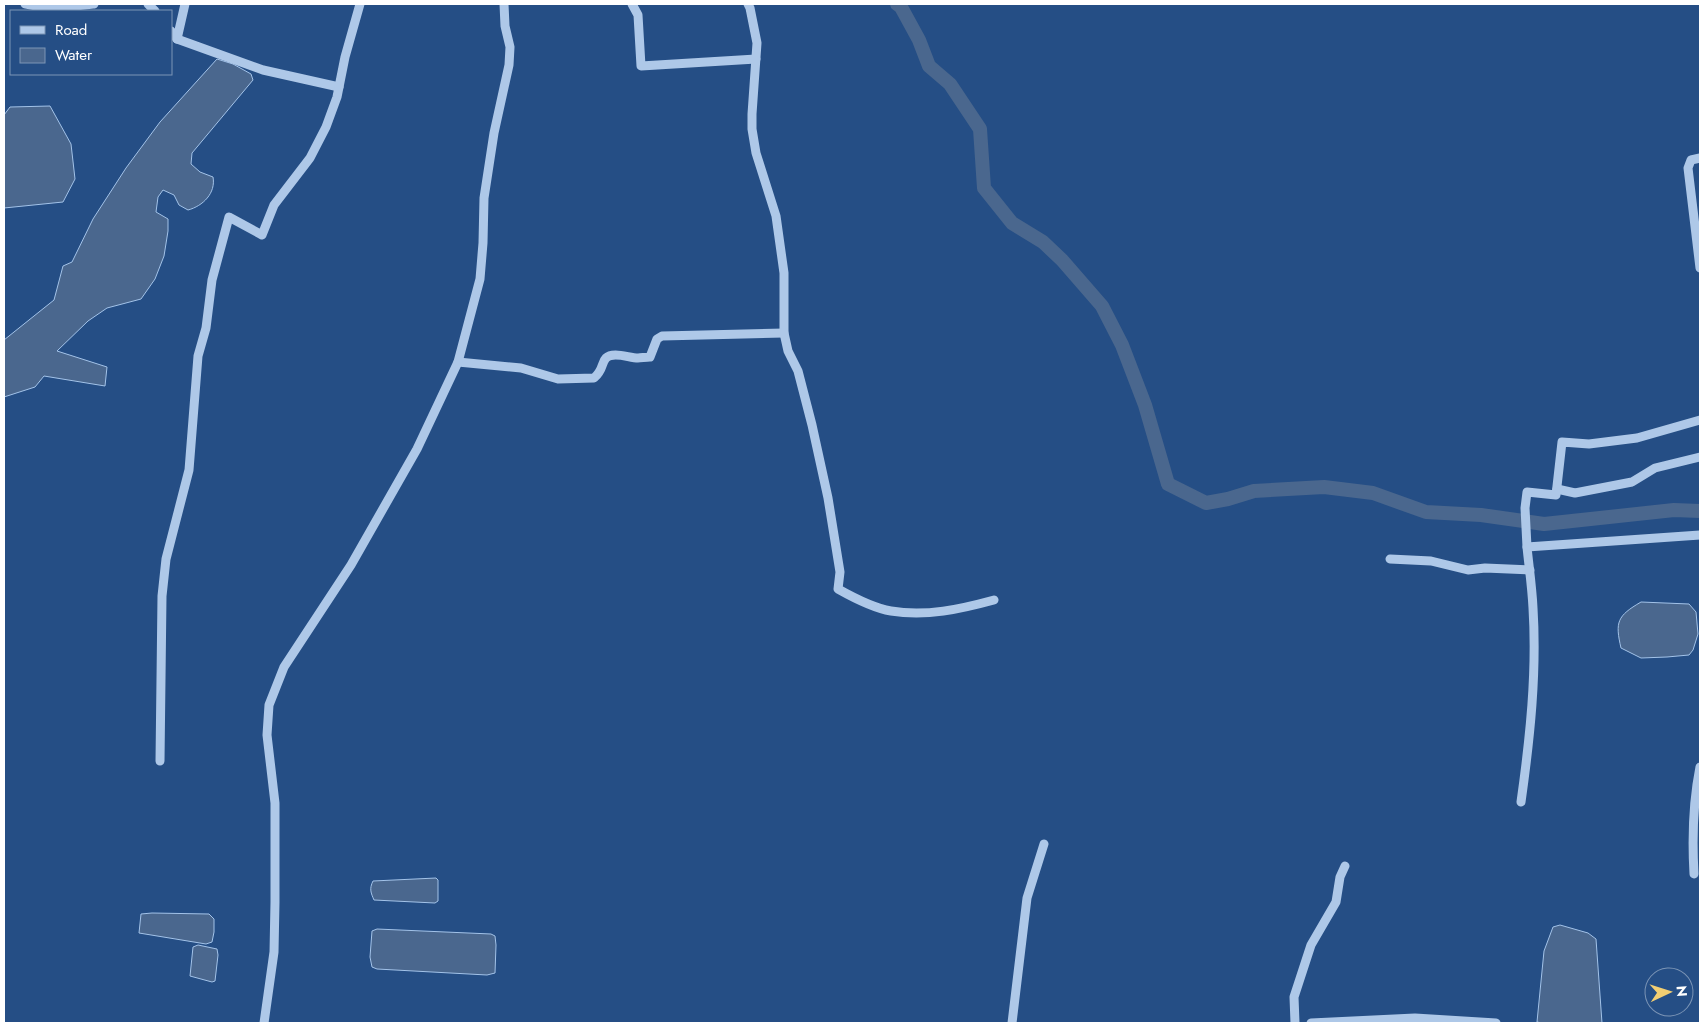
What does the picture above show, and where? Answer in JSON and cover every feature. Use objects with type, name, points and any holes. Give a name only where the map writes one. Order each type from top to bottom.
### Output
[{"type":"street","points":[[25,4],[38,7],[62,8],[94,4]]},
{"type":"street","points":[[185,4],[174,35],[263,70],[339,87]]},
{"type":"street","points":[[160,761],[163,587],[166,559],[189,470],[198,356],[206,328],[214,271],[229,217],[262,235],[274,205],[310,158],[326,127],[339,87],[345,57],[360,4]]},
{"type":"street","points":[[264,1023],[274,952],[275,912],[275,803],[267,735],[269,705],[284,668],[351,565],[418,449],[458,362],[480,279],[484,198],[494,133],[509,65],[510,47],[504,4]]},
{"type":"street","points":[[632,4],[638,14],[641,66],[756,59]]},
{"type":"street","points":[[748,4],[757,44],[752,129],[756,153],[776,216],[784,273],[784,333],[788,351],[798,371],[828,498],[840,572],[838,589],[890,611],[910,613],[956,610],[994,600]]},
{"type":"street","points":[[1700,158],[1691,160],[1688,168],[1700,268]]},
{"type":"street","points":[[458,362],[521,368],[558,379],[594,378],[601,372],[605,359],[608,356],[650,357],[657,339],[662,336],[784,333]]},
{"type":"street","points":[[1521,802],[1530,742],[1533,687],[1533,608],[1527,547],[1527,492],[1556,495],[1562,442],[1589,444],[1636,438],[1700,420]]},
{"type":"street","points":[[1557,489],[1575,493],[1632,482],[1655,468],[1700,457]]},
{"type":"street","points":[[1527,547],[1700,535]]},
{"type":"street","points":[[1390,559],[1431,561],[1468,570],[1485,568],[1530,570]]},
{"type":"street","points":[[1694,874],[1692,844],[1700,767]]},
{"type":"street","points":[[1012,1023],[1027,898],[1044,844]]},
{"type":"street","points":[[1295,1023],[1294,997],[1312,945],[1336,902],[1340,877],[1346,866]]},
{"type":"street","points":[[1311,1023],[1415,1018],[1496,1023]]},
{"type":"water","points":[[217,59],[233,64],[251,74],[253,80],[192,153],[191,164],[200,172],[213,177],[210,193],[203,202],[188,210],[179,205],[174,195],[163,190],[158,197],[156,212],[168,219],[168,231],[164,256],[155,279],[141,299],[107,308],[88,321],[57,351],[107,367],[105,386],[44,376],[35,387],[4,397],[4,340],[54,300],[63,266],[72,262],[93,219],[126,168],[160,122]]},
{"type":"water","points":[[50,106],[71,144],[75,179],[63,202],[4,208],[4,115],[10,107]]},
{"type":"water","points":[[1641,602],[1689,604],[1696,612],[1698,634],[1693,650],[1689,655],[1641,658],[1621,648],[1618,632],[1620,620],[1627,611]]},
{"type":"water","points":[[436,878],[438,880],[438,901],[435,903],[374,900],[371,893],[373,881]]},
{"type":"water","points":[[141,914],[209,914],[214,919],[212,942],[206,944],[139,933]]},
{"type":"water","points":[[1560,925],[1588,933],[1596,939],[1602,1023],[1537,1022],[1544,951],[1553,927]]},
{"type":"water","points":[[377,929],[491,934],[495,936],[496,945],[495,973],[487,975],[377,969],[372,967],[370,957],[372,931]]},
{"type":"water","points":[[198,945],[217,949],[215,981],[212,982],[190,976],[193,947]]},
{"type":"waterway","points":[[897,4],[901,7],[919,40],[929,66],[950,84],[980,129],[984,188],[1012,223],[1043,242],[1062,260],[1102,306],[1122,345],[1145,405],[1168,484],[1206,503],[1254,491],[1324,487],[1373,493],[1426,512],[1481,515],[1544,524],[1674,510],[1700,511]]}]
